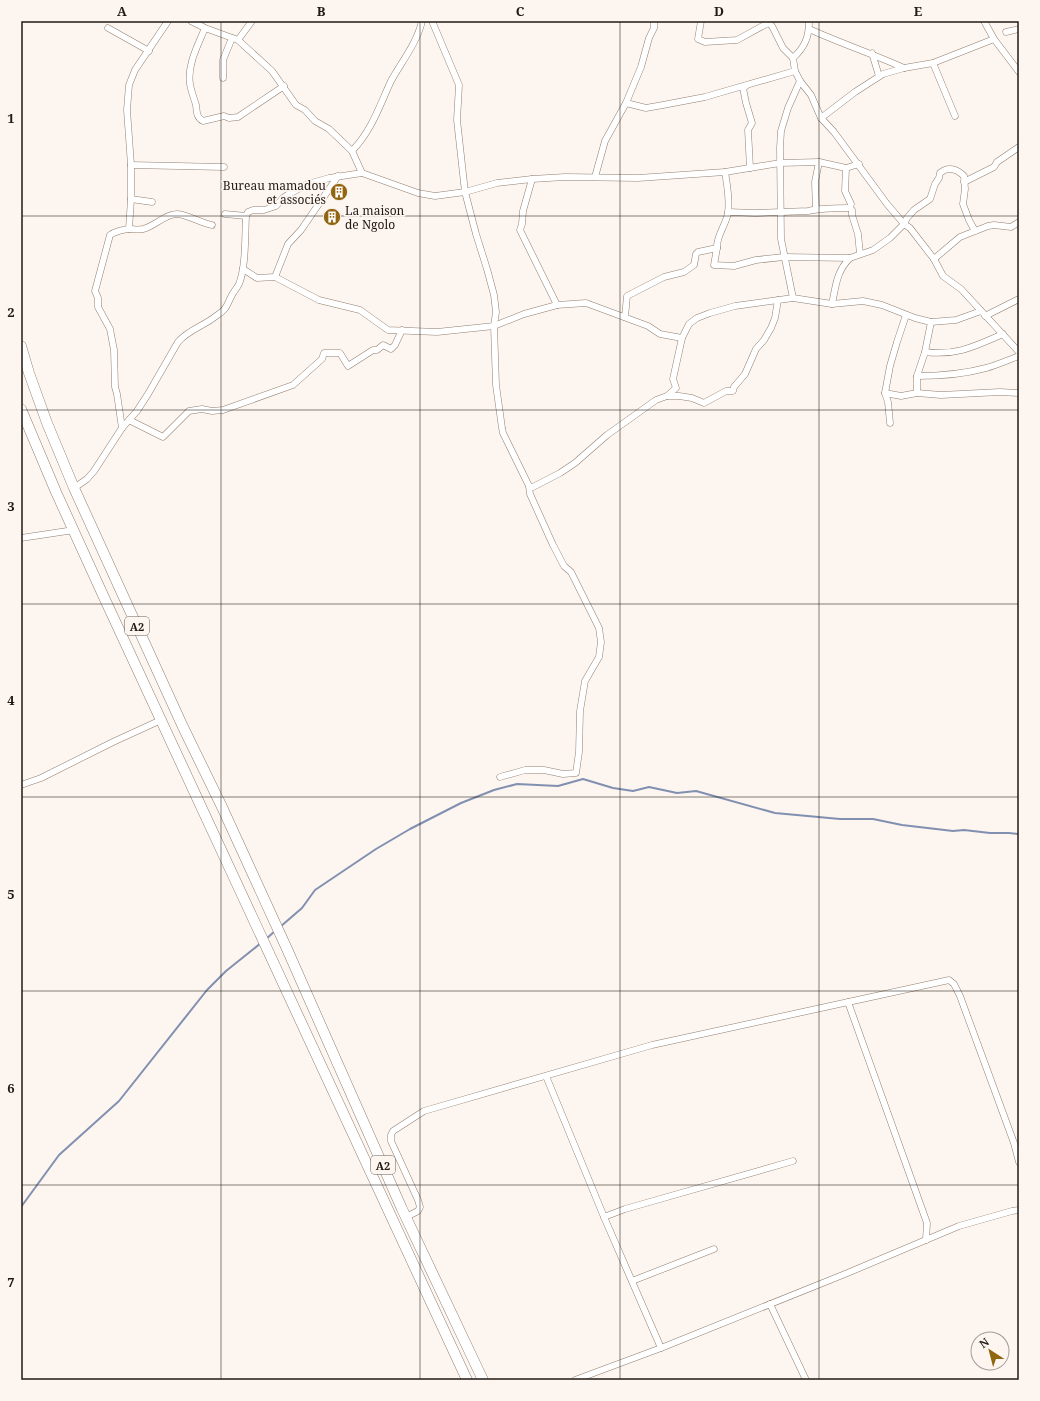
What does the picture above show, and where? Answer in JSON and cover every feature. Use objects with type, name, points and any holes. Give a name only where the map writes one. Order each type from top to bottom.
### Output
[{"type":"highway","name":"A2","points":[[21,346],[47,422],[74,488],[182,727],[222,807],[287,949],[406,1217],[483,1380]]},
{"type":"highway","name":"A2","points":[[21,409],[74,530],[161,720],[467,1380]]},
{"type":"street","points":[[128,229],[131,199],[128,110],[129,85],[135,70],[168,21]]},
{"type":"street","points":[[191,21],[235,39],[272,70],[296,105],[305,110],[315,121],[329,129],[352,151],[362,173]]},
{"type":"street","points":[[223,78],[223,60],[235,39],[252,21]]},
{"type":"street","points":[[352,151],[360,142],[381,107],[391,82],[420,32],[422,21]]},
{"type":"street","points":[[432,21],[459,85],[457,120],[465,192],[494,295],[496,312],[494,326],[496,385],[503,433],[529,486],[530,494],[553,546],[564,566],[571,572],[599,628],[601,642],[599,657],[585,681],[580,712],[579,752],[576,773],[562,774],[544,770],[524,770],[500,777]]},
{"type":"street","points":[[595,177],[605,141],[626,103],[641,67],[649,38],[654,28],[654,21]]},
{"type":"street","points":[[701,21],[698,38],[699,40],[705,42],[737,40],[767,22],[772,26],[783,48],[793,58],[795,71],[800,81],[811,95],[821,118],[859,164],[873,186],[904,224],[910,228],[934,259],[943,276],[961,289],[1019,352]]},
{"type":"street","points":[[793,58],[808,39],[809,21]]},
{"type":"street","points":[[984,21],[994,40],[1019,72]]},
{"type":"street","points":[[108,28],[149,51]]},
{"type":"street","points":[[205,28],[194,54],[189,72],[197,116],[200,119],[203,121],[224,116],[229,118],[238,117],[284,86]]},
{"type":"street","points":[[809,29],[848,46],[872,53],[904,68]]},
{"type":"street","points":[[1006,32],[1019,29]]},
{"type":"street","points":[[821,118],[879,76],[904,68],[932,63],[994,40]]},
{"type":"street","points":[[872,53],[879,76]]},
{"type":"street","points":[[932,63],[955,116]]},
{"type":"street","points":[[626,103],[646,108],[705,97],[795,71]]},
{"type":"street","points":[[793,298],[781,239],[781,131],[788,108],[800,81]]},
{"type":"street","points":[[746,86],[743,88],[752,123],[748,130],[750,168]]},
{"type":"street","points":[[964,182],[994,167],[997,162],[1019,147]]},
{"type":"street","points":[[74,488],[94,471],[122,428],[148,394],[178,342],[191,331],[215,318],[227,307],[239,284],[243,269],[246,216],[248,212],[253,210],[264,210],[276,206],[288,194],[302,187],[329,178],[362,173],[418,193],[435,196],[465,192],[497,183],[565,176],[638,178],[725,172],[780,163],[819,162],[846,168],[859,164]]},
{"type":"street","points":[[816,209],[815,182],[819,162]]},
{"type":"street","points":[[131,165],[224,167]]},
{"type":"street","points":[[846,168],[845,191],[851,204],[850,208],[852,210],[852,215],[858,234],[860,254]]},
{"type":"street","points":[[725,172],[728,212],[726,221],[716,243],[717,248],[714,265],[734,266],[756,260],[784,257],[850,258],[873,250],[890,238],[904,224],[914,210],[930,199],[941,171],[947,169],[959,171],[964,176],[963,204],[975,231]]},
{"type":"street","points":[[275,277],[288,244],[301,230],[338,176]]},
{"type":"street","points":[[532,179],[522,211],[522,224],[520,230],[557,305]]},
{"type":"street","points":[[276,198],[276,206]]},
{"type":"street","points":[[131,199],[152,202]]},
{"type":"street","points":[[728,212],[755,213],[850,208]]},
{"type":"street","points":[[122,428],[118,394],[115,387],[114,350],[110,329],[98,307],[98,298],[95,291],[110,235],[128,229],[143,229],[157,224],[168,215],[175,214],[212,225]]},
{"type":"street","points":[[225,214],[246,216]]},
{"type":"street","points":[[934,259],[956,239],[994,225],[1010,227],[1019,222]]},
{"type":"street","points":[[622,316],[627,296],[664,277],[684,272],[694,266],[696,254],[698,252],[717,248]]},
{"type":"street","points":[[832,304],[838,274],[842,266],[850,258]]},
{"type":"street","points":[[243,269],[257,278],[275,277],[319,300],[360,310],[388,330],[437,332],[494,326],[524,314],[557,305],[586,303],[648,326],[660,334],[682,338]]},
{"type":"street","points":[[667,396],[676,388],[673,379],[682,338],[689,324],[697,318],[710,312],[735,306],[793,298],[832,304],[863,301],[873,302],[906,315],[931,322],[956,320],[983,313],[1019,299]]},
{"type":"street","points":[[529,486],[533,487],[565,470],[607,435],[656,400],[667,396],[679,396],[692,398],[704,403],[722,393],[733,391],[734,387],[745,374],[756,349],[764,340],[771,328],[775,318],[778,300]]},
{"type":"street","points":[[890,423],[888,402],[885,393],[896,342],[906,315]]},
{"type":"street","points":[[917,394],[917,376],[925,352],[931,322]]},
{"type":"street","points":[[129,420],[163,437],[189,411],[202,409],[212,411],[223,410],[293,385],[322,359],[324,353],[340,353],[348,366],[373,350],[378,350],[383,345],[391,349],[395,345],[402,330]]},
{"type":"street","points":[[925,352],[936,354],[962,351],[1003,334]]},
{"type":"street","points":[[917,376],[936,376],[971,372],[1019,356]]},
{"type":"street","points":[[885,393],[901,396],[917,394],[941,395],[1000,392],[1019,393]]},
{"type":"street","points":[[21,538],[74,530]]},
{"type":"street","points":[[21,785],[40,778],[161,720]]},
{"type":"street","points":[[406,1217],[418,1211],[420,1207],[391,1141],[391,1135],[393,1131],[424,1111],[652,1045],[949,980],[954,984],[960,996],[1009,1129],[1019,1162]]},
{"type":"street","points":[[848,1002],[927,1223],[926,1240]]},
{"type":"street","points":[[546,1076],[604,1217],[661,1348]]},
{"type":"street","points":[[604,1217],[625,1209],[793,1161]]},
{"type":"street","points":[[575,1380],[661,1348],[959,1226],[1012,1210],[1019,1210]]},
{"type":"street","points":[[632,1280],[714,1249]]},
{"type":"street","points":[[770,1304],[806,1380]]},
{"type":"waterway","points":[[280,927],[302,908],[315,890],[376,849],[410,829],[461,803],[494,790],[517,784],[558,786],[583,779],[613,788],[633,791],[649,787],[677,793],[696,791],[775,813],[840,819],[873,819],[902,825],[953,831],[964,830],[1019,834]]},
{"type":"waterway","points":[[266,939],[275,931]]},
{"type":"waterway","points":[[21,1207],[59,1155],[119,1101],[207,990],[226,971],[261,943]]},
{"type":"place","name":"Bureau mamadou et associés","points":[[339,192]]},
{"type":"place","name":"La maison de Ngolo","points":[[332,217]]}]
